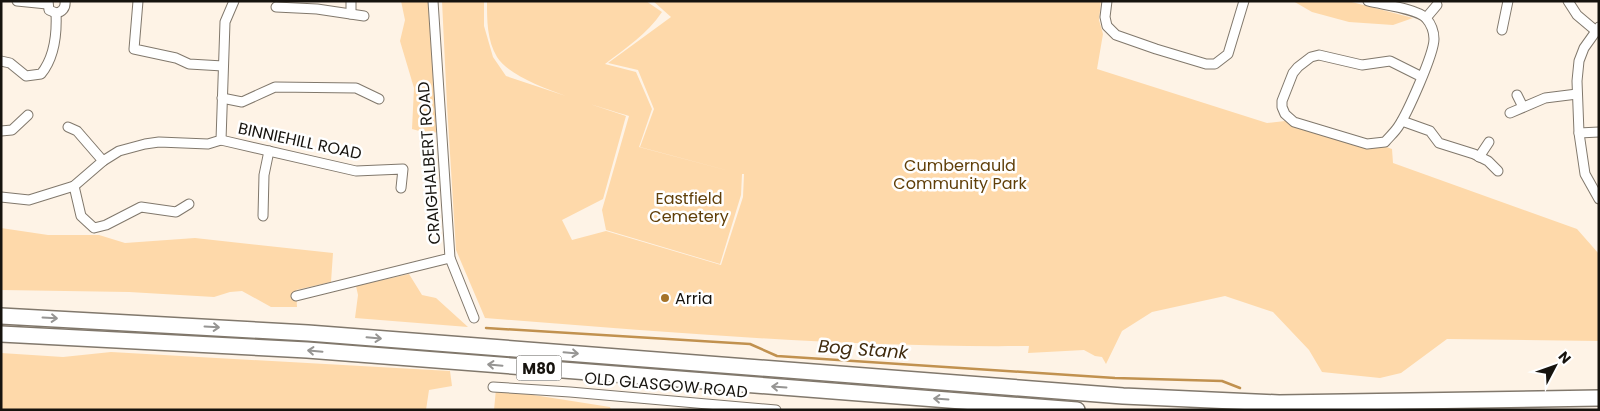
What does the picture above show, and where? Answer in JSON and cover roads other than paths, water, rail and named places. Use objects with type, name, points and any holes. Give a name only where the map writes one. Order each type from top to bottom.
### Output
[{"type":"highway","name":"M80","points":[[1,316],[308,332],[1123,396],[1279,402],[1599,398]]},
{"type":"highway","name":"M80","points":[[1,334],[307,350],[1076,410]]},
{"type":"street","points":[[16,1],[47,3],[50,10],[56,13],[63,10],[65,1]]},
{"type":"street","points":[[138,1],[134,49],[176,58],[189,64],[223,66]]},
{"type":"street","name":"BINNIEHILL ROAD","points":[[221,140],[225,22],[234,1]]},
{"type":"street","points":[[351,1],[351,14]]},
{"type":"street","name":"CRAIGHALBERT ROAD","points":[[433,1],[450,258],[474,318]]},
{"type":"street","points":[[1107,1],[1105,18],[1107,26],[1116,35],[1156,50],[1206,64],[1215,64],[1228,54],[1244,1]]},
{"type":"street","points":[[1368,1],[1423,15],[1432,28],[1434,40],[1422,77],[1397,128],[1385,142],[1367,144],[1294,122],[1285,114],[1282,101],[1293,73],[1306,60],[1319,55],[1362,65],[1390,61],[1422,77]]},
{"type":"street","points":[[1502,30],[1508,1]]},
{"type":"street","points":[[1568,1],[1577,15],[1597,29],[1584,48],[1579,61],[1578,94],[1579,133],[1585,174],[1599,199]]},
{"type":"street","points":[[1426,18],[1437,5]]},
{"type":"street","points":[[276,7],[317,9],[364,16]]},
{"type":"street","points":[[1,61],[10,64],[26,76],[41,74],[51,54],[56,13]]},
{"type":"street","points":[[222,98],[242,102],[275,87],[293,87],[356,88],[379,99]]},
{"type":"street","points":[[1510,113],[1552,96],[1578,94]]},
{"type":"street","points":[[1518,95],[1523,107]]},
{"type":"street","points":[[1,131],[12,130],[28,115]]},
{"type":"street","points":[[1402,121],[1430,131],[1439,143],[1480,157],[1498,171]]},
{"type":"street","points":[[68,127],[77,131],[103,161]]},
{"type":"street","points":[[1579,133],[1599,132]]},
{"type":"street","name":"BINNIEHILL ROAD","points":[[1,198],[29,200],[74,186],[103,161],[118,151],[159,142],[208,144],[221,140],[356,171],[403,170],[401,188]]},
{"type":"street","points":[[1480,157],[1489,142]]},
{"type":"street","points":[[262,216],[264,175],[269,151]]},
{"type":"street","points":[[74,186],[81,216],[94,228],[106,225],[142,207],[176,212],[189,204]]},
{"type":"street","points":[[296,296],[450,258]]},
{"type":"street","name":"OLD GLASGOW ROAD","points":[[494,387],[776,410]]},
{"type":"waterway","name":"Bog Stank","points":[[486,328],[750,344],[777,356],[1115,378],[1222,381],[1240,388]]},
{"type":"place","name":"Arria","points":[[665,298]]},
{"type":"park label","name":"Cumbernauld Community Park","points":[[960,174]]},
{"type":"park label","name":"Eastfield Cemetery","points":[[689,207]]}]
